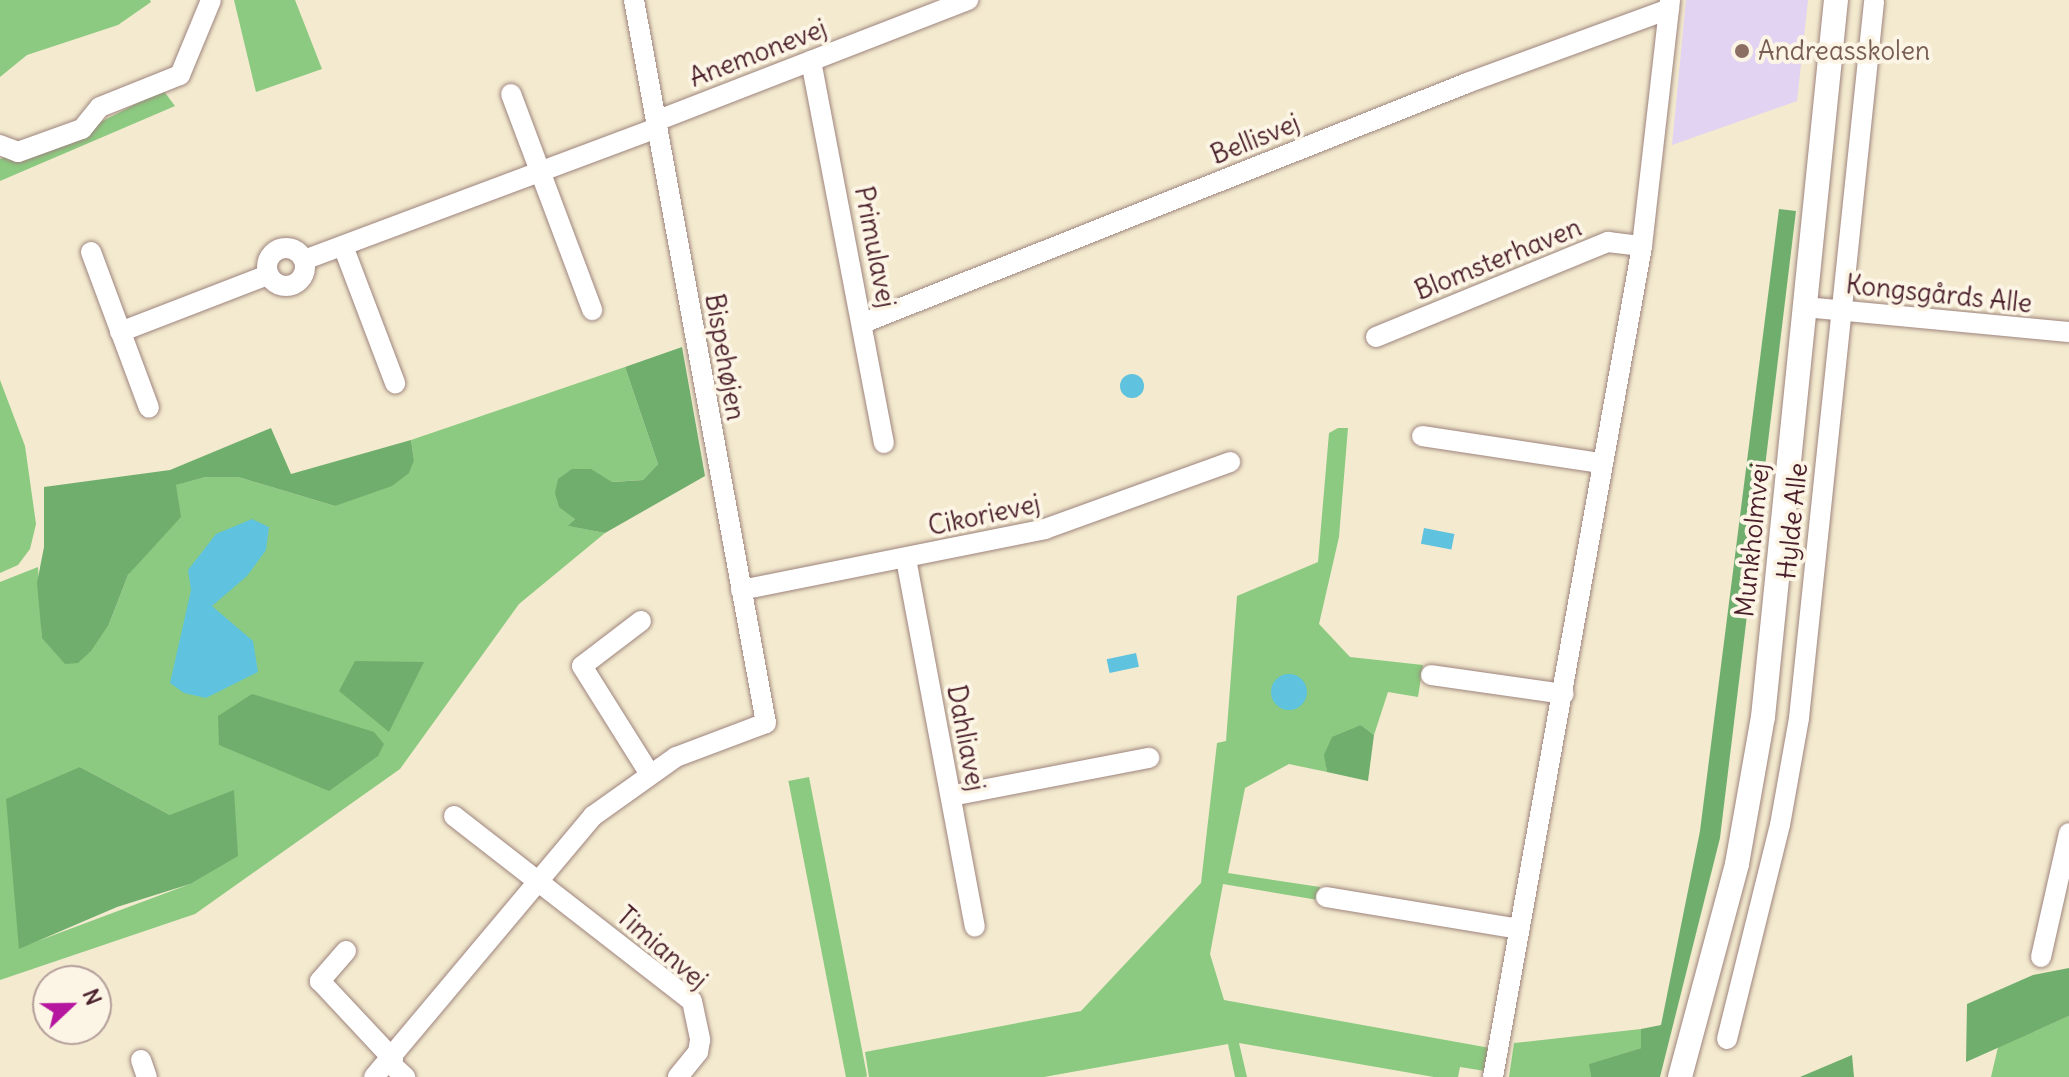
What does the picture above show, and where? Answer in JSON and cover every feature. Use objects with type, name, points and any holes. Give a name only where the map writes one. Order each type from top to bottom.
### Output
[{"type":"street","points":[[0,145],[18,152],[82,129],[100,107],[180,75],[211,0]]},
{"type":"street","name":"Bispehøjen","points":[[634,0],[766,723],[698,747],[649,773]]},
{"type":"street","name":"Anemonevej","points":[[120,332],[268,275],[270,257],[279,249],[291,248],[304,260],[343,246],[968,0]]},
{"type":"street","name":"Munkholmvej","points":[[1680,1077],[1737,864],[1759,740],[1836,0]]},
{"type":"street","name":"Hylde Alle","points":[[1727,1039],[1780,825],[1799,718],[1839,310],[1874,2]]},
{"type":"street","points":[[1493,1077],[1642,246],[1669,4]]},
{"type":"street","name":"Bellisvej","points":[[863,323],[1669,4]]},
{"type":"street","name":"Primulavej","points":[[811,61],[884,443]]},
{"type":"street","points":[[511,94],[592,310]]},
{"type":"street","name":"Blomsterhaven","points":[[1376,337],[1608,242],[1642,246]]},
{"type":"street","points":[[343,246],[395,383]]},
{"type":"street","points":[[91,252],[149,408]]},
{"type":"street","name":"Kongsgårds Alle","points":[[1804,307],[2069,332]]},
{"type":"street","points":[[1422,436],[1601,463]]},
{"type":"street","name":"Cikorievej","points":[[741,590],[1045,529],[1230,462]]},
{"type":"street","name":"Dahliavej","points":[[906,559],[975,927]]},
{"type":"street","points":[[346,951],[320,981],[391,1069],[537,879],[593,816],[649,773],[582,666],[641,621]]},
{"type":"street","points":[[1431,675],[1564,694]]},
{"type":"street","points":[[951,796],[1149,758]]},
{"type":"street","name":"Timianvej","points":[[454,816],[692,1001],[700,1040],[698,1052],[678,1077]]},
{"type":"street","points":[[2041,957],[2069,833]]},
{"type":"street","points":[[1326,897],[1519,929]]},
{"type":"shaded area","name":"Andreasskolen","points":[[1686,0],[1808,0],[1797,101],[1672,145]]},
{"type":"green space","points":[[0,0],[151,2],[118,25],[27,55],[0,77]]},
{"type":"green space","points":[[234,0],[295,0],[322,69],[256,92]]},
{"type":"green space","points":[[163,90],[175,106],[0,181],[0,159],[85,130]]},
{"type":"green space","points":[[1779,209],[1796,211],[1720,838],[1660,1077],[1591,1077],[1589,1064],[1641,1048],[1641,1029],[1661,1025],[1700,831]]},
{"type":"green space","points":[[682,347],[705,476],[605,533],[568,526],[575,519],[559,507],[555,493],[558,479],[572,469],[591,469],[612,482],[643,480],[658,464],[625,367]]},
{"type":"green space","points":[[625,367],[658,464],[643,480],[611,482],[590,469],[572,469],[575,519],[569,526],[605,533],[519,604],[400,769],[195,914],[44,965],[32,965],[32,969],[0,980],[0,582],[38,567],[42,638],[109,624],[128,575],[150,547],[175,485],[206,477],[238,477],[335,506],[414,460],[411,440]],"holes":[[[80,767],[170,815],[190,884],[19,948]]]},
{"type":"green space","points":[[0,380],[25,446],[36,524],[30,549],[18,565],[0,573]]},
{"type":"green space","points":[[271,428],[291,474],[411,440],[414,460],[409,473],[392,486],[335,506],[238,477],[206,477],[176,485],[181,517],[128,575],[109,624],[91,651],[78,663],[65,664],[42,638],[37,583],[44,547],[44,487],[170,470]]},
{"type":"green space","points":[[1338,428],[1348,428],[1339,537],[1319,624],[1350,657],[1423,665],[1418,697],[1388,692],[1374,735],[1361,725],[1325,755],[1327,772],[1289,764],[1245,788],[1228,873],[1320,887],[1318,900],[1223,884],[1210,954],[1224,1000],[1490,1048],[1485,1071],[1460,1067],[1458,1077],[1434,1077],[1239,1043],[1247,1077],[1235,1077],[1228,1044],[1044,1077],[869,1077],[865,1052],[1081,1011],[1201,883],[1217,743],[1226,741],[1237,596],[1318,562],[1329,433]]},
{"type":"green space","points":[[355,661],[424,662],[389,732],[339,691]]},
{"type":"green space","points":[[252,694],[374,732],[384,744],[378,756],[329,791],[219,745],[218,716]]},
{"type":"green space","points":[[1361,725],[1374,735],[1368,781],[1327,772],[1324,755],[1332,737]]},
{"type":"green space","points":[[80,767],[170,815],[234,790],[238,856],[190,884],[117,907],[19,949],[6,799]]},
{"type":"green space","points":[[809,777],[867,1076],[846,1077],[788,781]]},
{"type":"green space","points":[[2069,968],[2069,1016],[1966,1062],[1967,1004],[2033,975]]},
{"type":"green space","points":[[2069,1016],[2069,1077],[1991,1077],[1998,1047]]},
{"type":"green space","points":[[1641,1029],[1641,1048],[1590,1064],[1591,1077],[1509,1077],[1514,1043]]},
{"type":"green space","points":[[1852,1055],[1854,1077],[1800,1077]]},
{"type":"water","points":[[1132,374],[1141,377],[1144,386],[1141,395],[1132,398],[1123,395],[1120,386],[1123,377]]},
{"type":"water","points":[[252,519],[269,527],[266,550],[247,576],[212,606],[253,641],[258,672],[206,698],[184,693],[170,683],[191,590],[188,570],[216,534]]},
{"type":"water","points":[[1424,528],[1454,534],[1451,550],[1421,544]]},
{"type":"water","points":[[1136,653],[1139,667],[1110,673],[1107,659]]},
{"type":"water","points":[[1289,674],[1302,679],[1307,692],[1302,705],[1289,710],[1276,705],[1271,692],[1276,679]]},
{"type":"place","name":"Andreasskolen","points":[[1742,51]]}]
